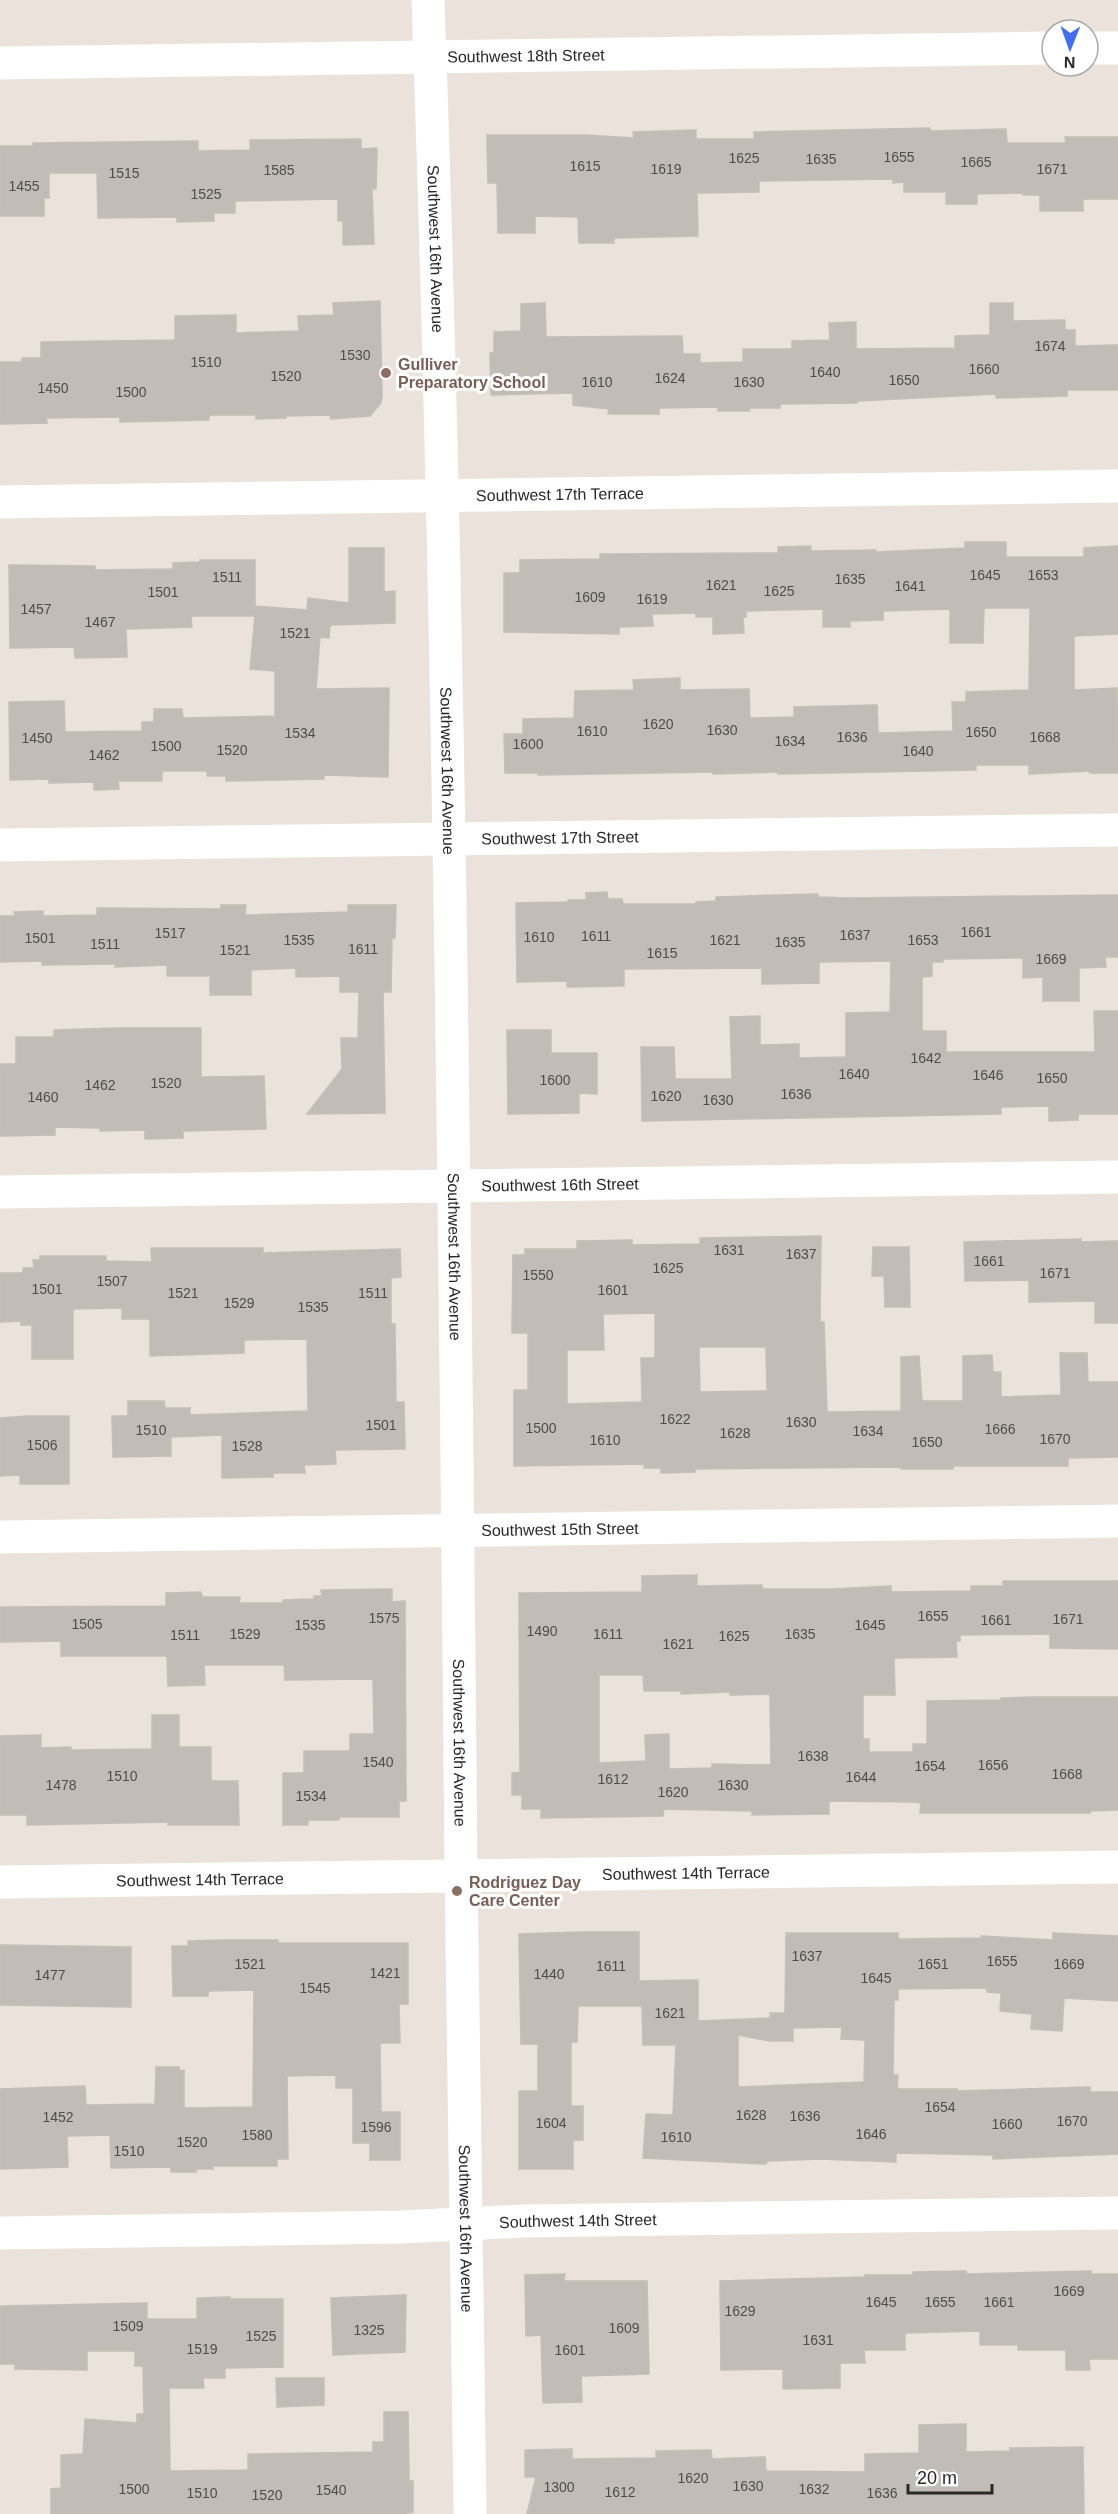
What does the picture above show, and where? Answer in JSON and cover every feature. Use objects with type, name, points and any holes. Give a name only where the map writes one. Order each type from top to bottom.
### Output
[{"type":"street","name":"Southwest 16th Avenue","points":[[428,0],[442,496],[454,1185],[470,2514]]},
{"type":"street","name":"Southwest 18th Street","points":[[0,63],[1040,48]]},
{"type":"street","points":[[1100,48],[1118,48]]},
{"type":"street","name":"Southwest 17th Terrace","points":[[0,502],[1118,486]]},
{"type":"street","name":"Southwest 17th Street","points":[[0,845],[1118,830]]},
{"type":"street","name":"Southwest 16th Street","points":[[0,1192],[1118,1177]]},
{"type":"street","name":"Southwest 15th Street","points":[[0,1538],[1118,1521]]},
{"type":"street","name":"Southwest 14th Terrace","points":[[0,1882],[461,1874],[1118,1867]]},
{"type":"street","name":"Southwest 14th Street","points":[[0,2233],[1118,2213]]},
{"type":"building","points":[[930,128],[930,131],[1006,129],[1007,143],[1066,143],[1065,137],[1118,137],[1118,199],[1083,199],[1083,211],[1040,211],[1040,195],[977,194],[977,204],[946,204],[946,192],[904,192],[904,182],[893,183],[893,179],[759,181],[759,192],[697,193],[698,236],[614,238],[614,243],[579,243],[578,217],[535,216],[535,233],[498,233],[497,183],[488,183],[487,135],[585,135],[634,138],[633,132],[696,130],[696,139],[754,139],[754,132]]},
{"type":"building","points":[[361,139],[361,149],[377,148],[376,189],[372,189],[374,244],[343,245],[343,221],[338,221],[338,199],[235,201],[235,213],[214,213],[214,221],[177,222],[177,217],[98,218],[97,173],[49,173],[49,198],[44,198],[44,216],[0,216],[0,146],[33,146],[33,143],[198,141],[198,151],[250,150],[250,140]]},
{"type":"building","points":[[380,301],[382,397],[381,403],[370,416],[331,419],[330,415],[286,416],[286,418],[256,419],[256,415],[209,415],[209,420],[120,422],[120,417],[46,418],[47,423],[0,424],[0,362],[22,362],[22,358],[41,358],[41,342],[175,340],[175,316],[236,315],[236,333],[299,331],[298,316],[334,315],[333,303]]},
{"type":"building","points":[[545,303],[546,337],[682,336],[683,354],[700,354],[700,363],[743,362],[743,349],[792,349],[792,341],[830,340],[829,323],[856,322],[856,349],[955,348],[955,336],[990,335],[990,303],[1013,303],[1013,321],[1065,320],[1065,330],[1075,330],[1075,346],[1118,345],[1118,390],[1067,390],[1067,396],[996,398],[996,394],[857,401],[857,403],[780,404],[780,408],[749,408],[750,411],[718,411],[718,407],[659,408],[659,414],[608,414],[609,409],[573,405],[573,393],[491,395],[490,353],[494,353],[494,332],[521,331],[521,304]]},
{"type":"building","points":[[965,542],[1006,542],[1006,557],[1084,557],[1084,548],[1118,546],[1118,634],[1074,636],[1074,690],[1117,688],[1118,773],[1090,773],[1090,771],[1029,774],[1029,765],[976,765],[976,770],[778,774],[778,772],[538,775],[538,773],[505,773],[504,734],[523,734],[523,719],[574,718],[575,691],[634,690],[633,680],[680,678],[680,690],[749,689],[750,718],[794,717],[794,707],[877,705],[878,733],[953,731],[952,702],[966,702],[966,692],[1029,690],[1030,608],[984,608],[983,643],[950,643],[950,609],[883,611],[883,620],[850,621],[850,627],[823,627],[823,609],[746,611],[746,617],[743,617],[744,633],[713,634],[713,617],[696,617],[696,613],[652,614],[653,626],[619,627],[619,634],[504,632],[504,573],[520,573],[520,560],[600,559],[600,554],[778,553],[778,547],[811,546],[811,551],[876,550],[876,552],[965,548]]},
{"type":"building","points":[[349,548],[384,548],[384,592],[395,591],[395,623],[330,625],[329,638],[320,637],[316,689],[389,688],[388,777],[324,775],[324,779],[226,781],[226,776],[207,776],[207,771],[162,771],[162,781],[118,781],[119,789],[94,790],[94,782],[49,783],[49,779],[10,780],[9,702],[64,701],[65,732],[142,731],[142,722],[154,722],[154,709],[182,709],[183,718],[275,716],[275,671],[250,669],[255,616],[191,616],[192,627],[126,629],[127,657],[75,658],[74,647],[10,648],[9,565],[95,566],[95,570],[173,569],[173,563],[200,562],[200,560],[255,560],[255,606],[307,610],[308,598],[349,603]]},
{"type":"building","points":[[607,892],[608,899],[622,899],[623,904],[696,904],[696,902],[716,901],[716,897],[818,894],[818,897],[850,898],[1118,895],[1118,957],[1105,957],[1106,967],[1079,968],[1079,1001],[1043,1001],[1043,977],[1023,978],[1023,958],[943,959],[943,962],[932,962],[932,976],[922,977],[922,1031],[946,1031],[946,1052],[1095,1052],[1094,1011],[1118,1011],[1118,1114],[1078,1114],[1078,1120],[1049,1121],[1049,1106],[1001,1107],[1001,1114],[642,1121],[641,1047],[674,1047],[675,1079],[732,1079],[730,1017],[760,1016],[760,1045],[799,1044],[799,1058],[846,1057],[846,1013],[890,1012],[891,961],[819,962],[819,983],[762,984],[762,968],[624,969],[624,986],[567,987],[567,981],[517,982],[516,903],[586,900],[586,893]]},
{"type":"building","points":[[221,905],[246,905],[245,915],[348,912],[348,905],[396,905],[395,938],[392,938],[391,992],[383,992],[385,1113],[307,1114],[342,1069],[341,1038],[358,1038],[359,992],[340,992],[340,976],[296,977],[296,968],[251,970],[251,995],[210,995],[210,976],[167,976],[167,965],[115,967],[115,964],[42,965],[42,961],[0,962],[0,916],[15,916],[14,912],[43,911],[43,916],[97,915],[97,908],[221,909]]},
{"type":"building","points":[[201,1028],[201,1077],[264,1076],[266,1129],[183,1131],[183,1138],[145,1139],[145,1130],[100,1131],[100,1128],[55,1127],[55,1135],[0,1136],[0,1064],[16,1064],[16,1037],[54,1037],[54,1030]]},
{"type":"building","points":[[507,1030],[551,1030],[551,1053],[597,1053],[597,1094],[579,1093],[579,1113],[508,1114]]},
{"type":"building","points":[[821,1236],[820,1322],[824,1322],[827,1412],[901,1411],[901,1357],[919,1356],[922,1401],[963,1401],[963,1356],[992,1355],[993,1372],[1001,1372],[1001,1397],[1061,1395],[1060,1353],[1087,1353],[1088,1382],[1118,1382],[1118,1457],[1068,1458],[1068,1466],[953,1466],[953,1469],[901,1469],[901,1467],[695,1469],[695,1472],[661,1473],[661,1468],[644,1468],[644,1464],[514,1466],[514,1390],[528,1390],[528,1333],[512,1333],[513,1255],[525,1255],[525,1249],[577,1249],[577,1241],[632,1240],[632,1245],[700,1244],[700,1238]],"holes":[[[655,1313],[655,1358],[641,1358],[642,1402],[567,1404],[567,1350],[604,1350],[603,1314]],[[699,1347],[766,1347],[767,1391],[700,1392]]]},
{"type":"building","points":[[1081,1239],[1081,1242],[1118,1241],[1118,1323],[1095,1323],[1095,1301],[1029,1302],[1029,1280],[965,1281],[964,1242]]},
{"type":"building","points":[[873,1247],[909,1247],[910,1307],[885,1307],[884,1276],[872,1276]]},
{"type":"building","points":[[151,1248],[263,1248],[263,1253],[400,1249],[401,1277],[391,1278],[391,1324],[395,1324],[396,1402],[404,1402],[405,1449],[335,1450],[336,1464],[304,1465],[305,1473],[273,1473],[273,1477],[222,1478],[222,1435],[171,1437],[171,1456],[113,1457],[112,1416],[128,1416],[128,1401],[164,1401],[165,1408],[190,1408],[190,1415],[308,1411],[307,1339],[244,1340],[244,1353],[150,1356],[150,1319],[122,1319],[122,1308],[73,1309],[73,1359],[32,1359],[32,1325],[21,1325],[21,1321],[0,1322],[0,1273],[23,1273],[23,1268],[34,1268],[33,1260],[40,1260],[40,1256],[106,1256],[106,1261],[152,1262]]},
{"type":"building","points":[[69,1416],[69,1484],[20,1484],[20,1475],[0,1476],[0,1418]]},
{"type":"building","points":[[697,1575],[697,1586],[762,1585],[762,1589],[833,1589],[891,1586],[891,1592],[971,1591],[971,1586],[1003,1586],[1003,1581],[1118,1581],[1118,1649],[1050,1648],[1050,1634],[960,1635],[960,1641],[956,1641],[957,1657],[894,1658],[895,1695],[863,1695],[863,1739],[869,1739],[869,1752],[913,1752],[913,1744],[927,1744],[927,1701],[1118,1697],[1118,1810],[1090,1811],[1090,1813],[920,1813],[921,1803],[829,1801],[829,1814],[752,1815],[752,1811],[664,1809],[663,1816],[541,1818],[541,1809],[522,1809],[522,1795],[512,1795],[512,1773],[520,1772],[519,1593],[642,1592],[642,1576]],"holes":[[[599,1675],[643,1675],[644,1691],[681,1691],[681,1694],[730,1692],[730,1695],[770,1694],[771,1765],[712,1764],[712,1768],[669,1769],[669,1734],[645,1735],[646,1761],[599,1763]]]},
{"type":"building","points":[[392,1589],[392,1602],[405,1601],[406,1801],[399,1801],[399,1817],[339,1817],[339,1820],[308,1820],[308,1825],[283,1825],[283,1773],[304,1773],[304,1751],[350,1751],[350,1734],[374,1734],[373,1679],[285,1680],[284,1665],[204,1665],[205,1685],[168,1686],[167,1656],[61,1656],[61,1641],[0,1642],[0,1607],[166,1606],[166,1593],[201,1592],[202,1597],[240,1597],[239,1603],[283,1603],[283,1600],[314,1599],[314,1596],[322,1596],[321,1590]]},
{"type":"building","points":[[152,1715],[179,1715],[179,1747],[211,1747],[211,1781],[238,1781],[239,1825],[168,1825],[168,1822],[27,1825],[27,1815],[0,1815],[0,1736],[41,1735],[41,1748],[152,1749]]},
{"type":"building","points":[[639,1932],[639,1981],[698,1980],[698,2021],[770,2018],[770,2013],[785,2013],[786,1933],[898,1933],[898,1939],[981,1938],[981,1936],[1053,1940],[1053,1933],[1118,1936],[1118,2001],[1064,1998],[1062,2031],[1031,2029],[1032,2014],[1000,2011],[1001,1993],[987,1992],[987,1988],[898,1989],[898,2000],[894,2000],[893,2075],[898,2075],[897,2089],[957,2089],[957,2091],[1090,2087],[1090,2092],[1118,2092],[1118,2154],[993,2159],[993,2155],[896,2153],[896,2162],[819,2159],[767,2161],[766,2164],[643,2158],[646,2114],[673,2115],[676,2045],[643,2045],[642,2006],[578,2006],[577,2042],[571,2042],[571,2106],[583,2106],[583,2140],[573,2140],[573,2169],[519,2169],[519,2091],[538,2091],[538,2044],[521,2044],[519,1934]],"holes":[[[842,2027],[841,2039],[865,2040],[864,2082],[738,2087],[738,2035],[770,2041],[793,2041],[793,2028]]]},
{"type":"building","points":[[278,1940],[278,1943],[408,1943],[408,2004],[399,2004],[400,2043],[380,2043],[381,2112],[400,2112],[400,2160],[370,2160],[370,2143],[353,2143],[353,2088],[336,2088],[336,2075],[287,2076],[288,2159],[277,2159],[277,2166],[213,2166],[213,2169],[196,2169],[196,2172],[171,2172],[171,2167],[111,2168],[110,2135],[67,2136],[68,2167],[0,2169],[0,2089],[85,2086],[86,2105],[155,2104],[156,2067],[179,2067],[179,2071],[184,2070],[184,2108],[253,2107],[254,1990],[208,1991],[208,1996],[173,1996],[172,1946],[188,1946],[188,1941]]},
{"type":"building","points":[[0,1945],[131,1947],[131,2007],[0,2005]]},
{"type":"building","points":[[966,2271],[966,2274],[1091,2271],[1091,2274],[1118,2274],[1118,2359],[1089,2359],[1090,2370],[1066,2370],[1066,2350],[1018,2350],[1018,2345],[980,2345],[980,2331],[905,2333],[905,2350],[864,2350],[865,2363],[840,2363],[840,2388],[783,2389],[783,2369],[721,2370],[720,2281],[865,2277],[865,2275],[913,2275],[913,2272]]},
{"type":"building","points":[[565,2274],[564,2281],[647,2281],[649,2374],[581,2376],[582,2402],[543,2403],[541,2335],[526,2336],[525,2275]]},
{"type":"building","points":[[406,2295],[405,2352],[333,2355],[331,2298]]},
{"type":"building","points":[[230,2297],[230,2299],[283,2299],[283,2367],[225,2368],[225,2378],[203,2378],[204,2388],[169,2388],[170,2471],[248,2470],[248,2454],[373,2452],[373,2442],[384,2442],[384,2412],[408,2412],[409,2481],[413,2481],[413,2512],[402,2514],[51,2514],[51,2489],[61,2488],[61,2455],[83,2454],[85,2419],[137,2423],[137,2414],[144,2414],[143,2366],[135,2366],[135,2351],[87,2351],[87,2370],[15,2369],[15,2364],[0,2364],[0,2306],[147,2303],[147,2319],[197,2319],[197,2298]]},
{"type":"building","points":[[276,2378],[324,2378],[324,2405],[277,2407]]},
{"type":"building","points":[[966,2424],[966,2452],[1010,2451],[1010,2448],[1083,2447],[1084,2514],[527,2514],[536,2477],[525,2477],[525,2450],[572,2449],[572,2459],[656,2458],[656,2451],[711,2450],[712,2459],[765,2457],[766,2471],[865,2472],[865,2454],[919,2453],[919,2425]]},
{"type":"place","name":"Gulliver Preparatory School","points":[[386,373]]},
{"type":"place","name":"Rodriguez Day Care Center","points":[[457,1891]]}]
